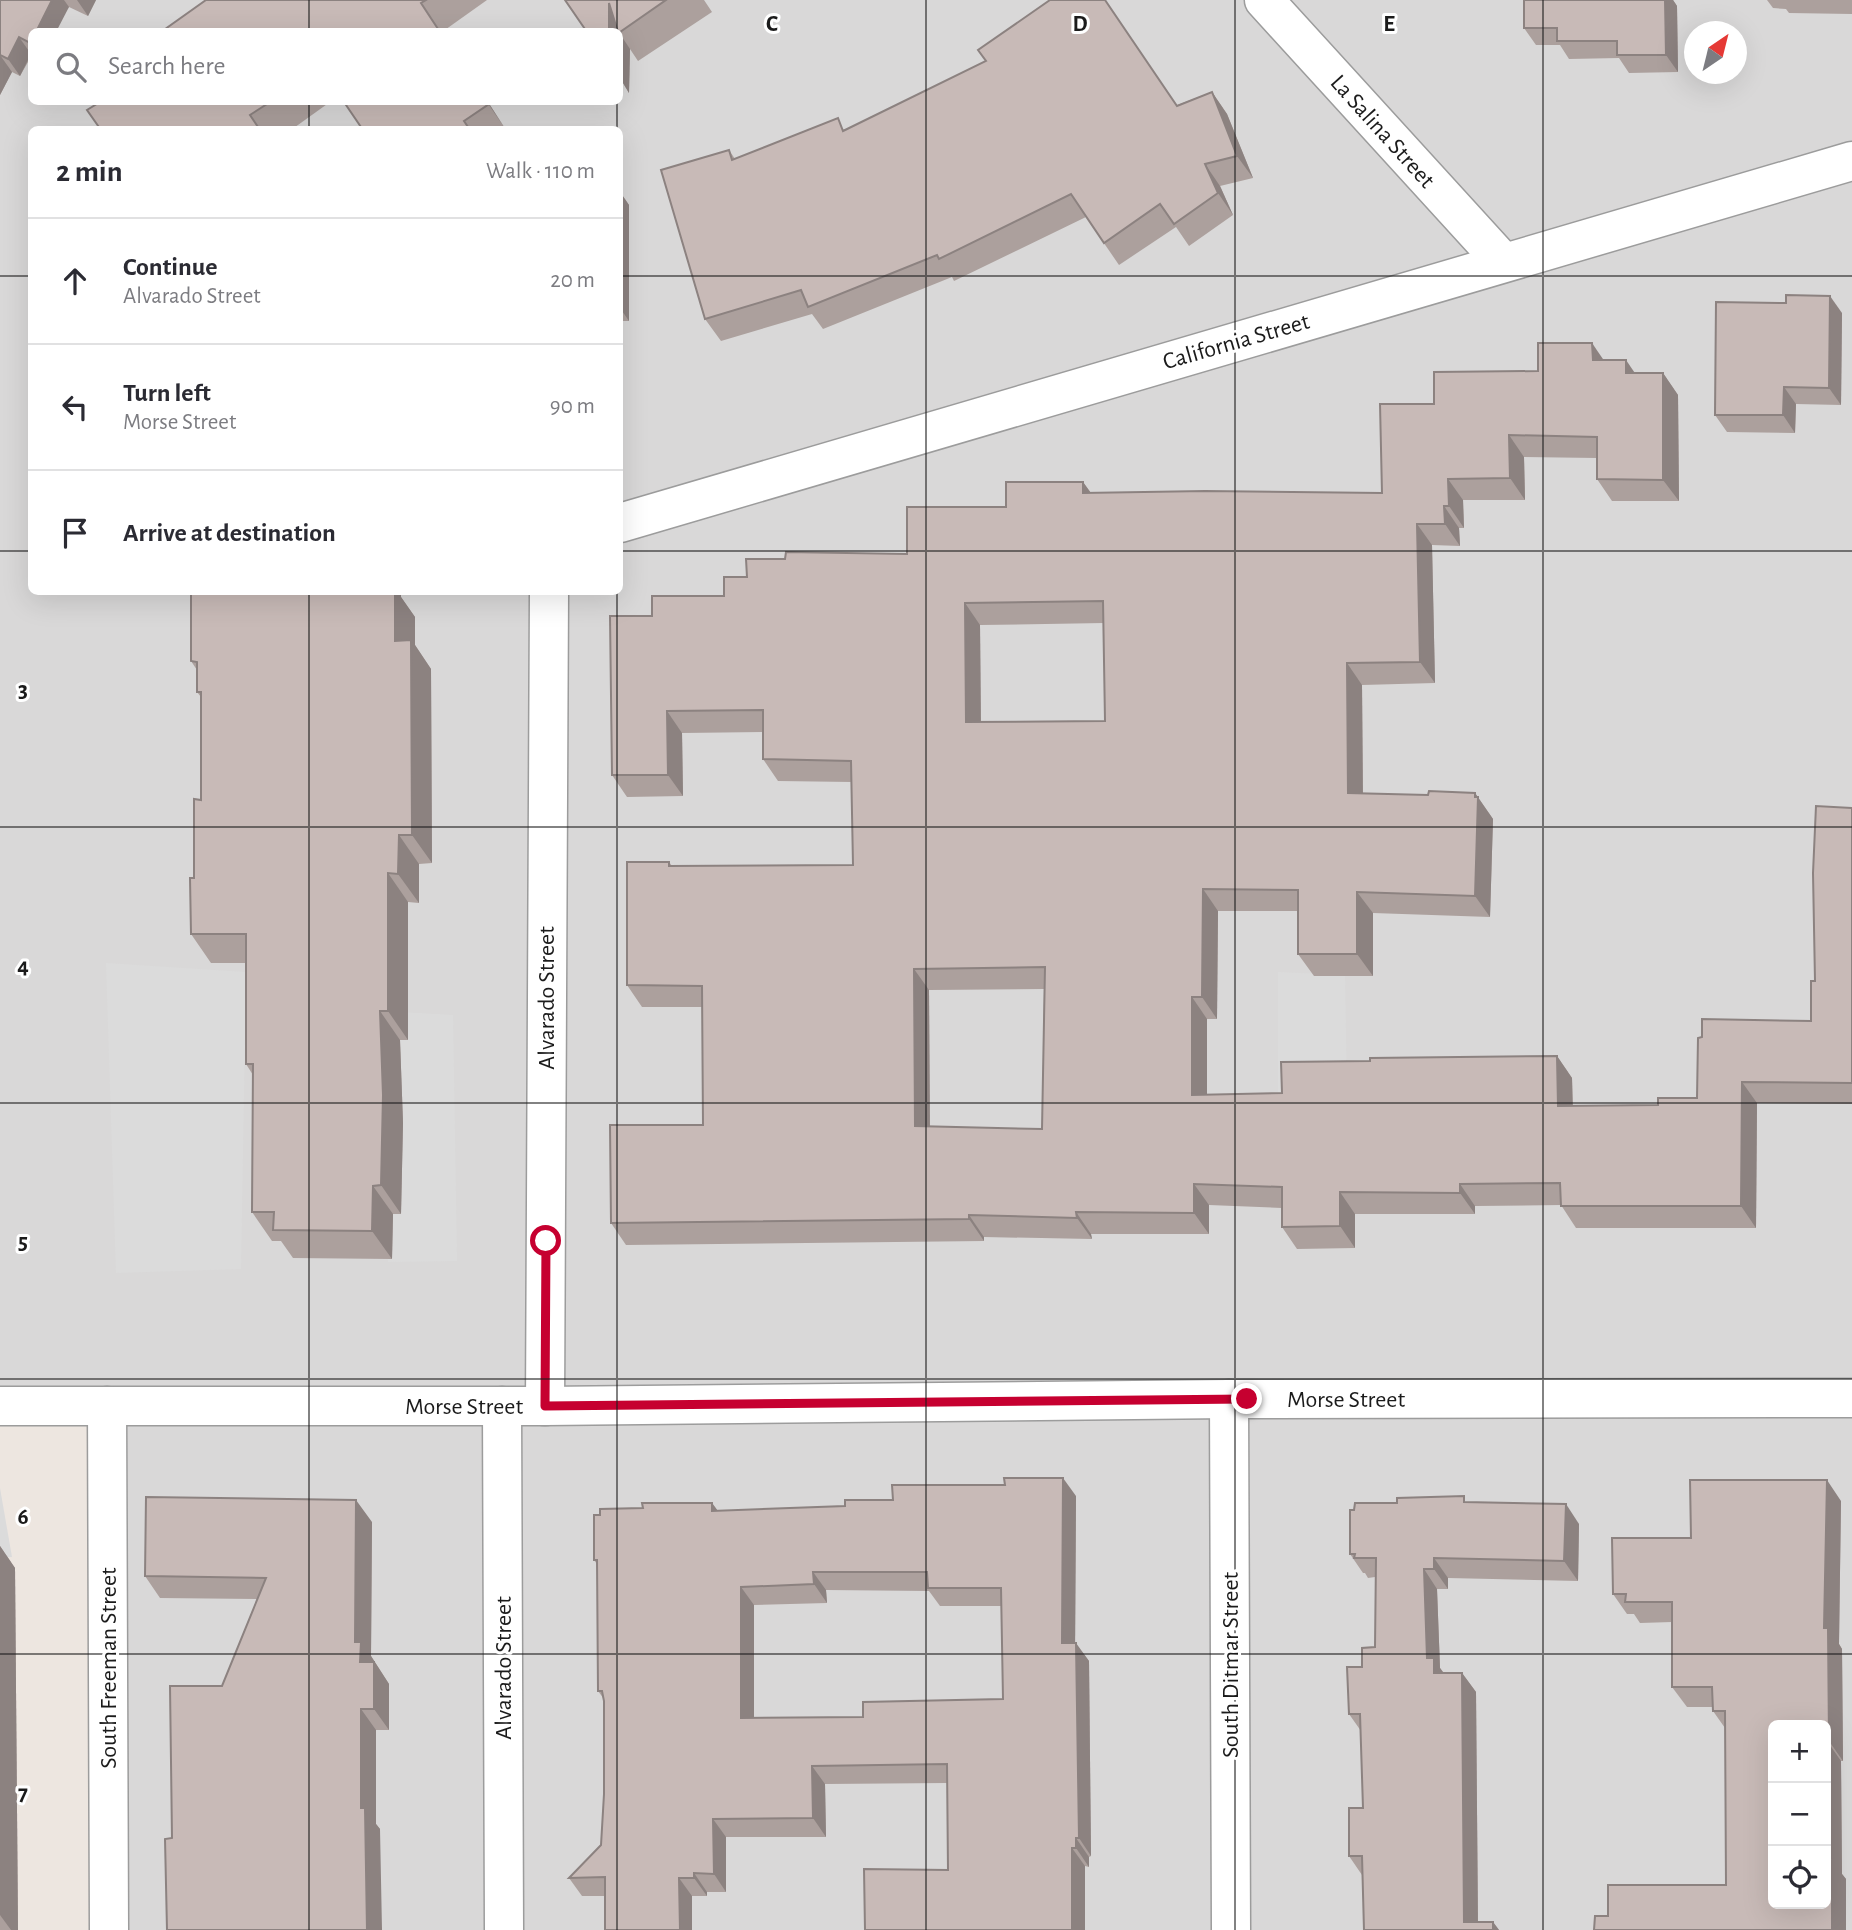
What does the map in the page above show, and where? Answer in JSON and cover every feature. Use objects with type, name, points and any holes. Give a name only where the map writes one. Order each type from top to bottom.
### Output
[{"type":"street","name":"La Salina Street","points":[[1264,0],[1503,262]]},
{"type":"street","name":"California Street","points":[[623,522],[1852,161]]},
{"type":"street","name":"Alvarado Street","points":[[545,1406],[549,595]]},
{"type":"street","name":"Morse Street","points":[[0,1406],[545,1406],[1229,1399],[1852,1398]]},
{"type":"street","name":"South Ditmar Street","points":[[1229,1399],[1231,1930]]},
{"type":"street","name":"South Freeman Street","points":[[107,1406],[109,1930]]},
{"type":"street","name":"Alvarado Street","points":[[502,1406],[504,1930]]},
{"type":"shaded area","points":[[0,0],[1852,0],[1852,1930],[108,1930],[107,1406],[0,1407]]},
{"type":"shaded area","points":[[106,963],[246,972],[241,1269],[116,1273]]},
{"type":"shaded area","points":[[1278,972],[1345,975],[1347,1099],[1278,1099]]},
{"type":"shaded area","points":[[381,1011],[453,1015],[457,1261],[388,1262]]},
{"type":"shaded area","points":[[0,1488],[12,1557],[0,1558]]},
{"type":"building","points":[[0,0],[52,0],[38,28],[28,28],[28,42],[19,37],[8,59],[0,55]]},
{"type":"building","points":[[206,0],[426,0],[421,3],[437,28],[167,28]]},
{"type":"building","points":[[565,0],[666,0],[623,30],[617,28],[609,3],[609,28],[584,28]]},
{"type":"building","points":[[1050,0],[1105,0],[1177,106],[1212,92],[1237,156],[1205,164],[1218,193],[1174,224],[1160,204],[1104,243],[1071,194],[939,259],[937,255],[808,307],[801,290],[705,319],[661,170],[729,150],[732,160],[838,118],[843,131],[986,61],[978,50]]},
{"type":"building","points":[[1524,0],[1665,0],[1666,55],[1617,55],[1617,41],[1557,41],[1557,28],[1524,28]]},
{"type":"building","points":[[95,105],[265,105],[250,115],[257,126],[98,126],[87,110]]},
{"type":"building","points":[[346,105],[488,105],[464,121],[467,126],[360,126]]},
{"type":"building","points":[[1786,295],[1830,296],[1829,388],[1784,387],[1783,415],[1715,415],[1716,302],[1786,303]]},
{"type":"building","points":[[1538,343],[1592,343],[1593,360],[1626,360],[1626,373],[1663,373],[1663,480],[1597,479],[1597,437],[1509,435],[1510,478],[1448,479],[1449,506],[1444,506],[1445,524],[1417,524],[1420,662],[1347,663],[1348,793],[1475,793],[1475,797],[1478,797],[1475,896],[1357,892],[1357,954],[1298,954],[1298,890],[1203,889],[1202,997],[1192,997],[1192,1095],[1282,1093],[1281,1062],[1557,1056],[1558,1106],[1658,1105],[1658,1098],[1697,1098],[1698,1038],[1702,1037],[1702,1019],[1811,1021],[1811,981],[1815,981],[1813,873],[1816,806],[1852,808],[1852,1083],[1742,1082],[1741,1206],[1561,1206],[1560,1183],[1460,1184],[1460,1193],[1340,1192],[1340,1226],[1282,1227],[1282,1187],[1194,1184],[1194,1213],[1076,1212],[1077,1218],[969,1215],[969,1219],[611,1223],[610,1125],[703,1125],[702,986],[627,985],[627,862],[669,862],[669,866],[853,865],[851,761],[763,759],[763,710],[667,711],[668,775],[612,775],[610,616],[652,616],[652,596],[724,596],[724,577],[747,577],[746,559],[785,559],[786,552],[907,554],[907,507],[1006,507],[1006,482],[1083,482],[1083,493],[1382,493],[1380,404],[1434,404],[1434,372],[1538,371]],"holes":[[[1103,601],[1105,721],[966,722],[965,603]],[[1045,967],[1042,1129],[915,1126],[914,969]]]},
{"type":"building","points":[[191,595],[395,595],[395,641],[411,640],[412,835],[399,835],[398,874],[388,873],[388,1011],[380,1011],[383,1095],[381,1185],[373,1186],[372,1231],[273,1230],[274,1212],[252,1212],[253,1064],[246,1064],[246,934],[191,934],[190,878],[194,878],[194,799],[201,800],[201,692],[197,692],[197,662],[191,661]]},
{"type":"building","points":[[1004,1478],[1063,1478],[1062,1643],[1076,1643],[1079,1838],[1076,1838],[1076,1848],[1072,1848],[1072,1930],[865,1930],[864,1869],[948,1870],[947,1764],[812,1766],[813,1818],[713,1819],[714,1874],[694,1873],[694,1878],[679,1878],[680,1930],[605,1930],[605,1877],[569,1878],[601,1845],[604,1701],[602,1691],[598,1691],[594,1515],[600,1515],[600,1509],[643,1508],[642,1503],[712,1503],[712,1511],[845,1506],[845,1500],[893,1500],[892,1485],[1005,1485]],"holes":[[[813,1572],[927,1572],[928,1588],[1001,1588],[1003,1699],[863,1702],[863,1717],[741,1718],[741,1587],[814,1584]]]},
{"type":"building","points":[[1690,1480],[1827,1480],[1824,1628],[1828,1628],[1829,1720],[1768,1720],[1768,1909],[1831,1909],[1832,1859],[1832,1930],[1594,1930],[1595,1916],[1608,1916],[1608,1885],[1726,1885],[1725,1711],[1713,1711],[1712,1687],[1672,1687],[1672,1602],[1625,1602],[1626,1594],[1613,1594],[1612,1538],[1691,1538]]},
{"type":"building","points":[[1464,1496],[1464,1502],[1566,1504],[1564,1561],[1434,1558],[1434,1569],[1424,1569],[1427,1658],[1434,1658],[1434,1673],[1462,1673],[1464,1922],[1493,1922],[1493,1930],[1364,1930],[1362,1856],[1349,1856],[1349,1808],[1363,1808],[1360,1714],[1349,1714],[1347,1667],[1362,1667],[1362,1648],[1375,1647],[1376,1558],[1354,1558],[1355,1554],[1350,1554],[1350,1510],[1354,1510],[1355,1503],[1397,1503],[1397,1498]]},
{"type":"building","points":[[146,1497],[356,1500],[355,1642],[361,1642],[360,1662],[374,1662],[374,1709],[361,1709],[361,1808],[365,1808],[367,1930],[167,1930],[165,1839],[172,1838],[170,1686],[222,1686],[266,1578],[145,1576]]},
{"type":"route","points":[[546,1241],[545,1406],[1247,1399]]}]
